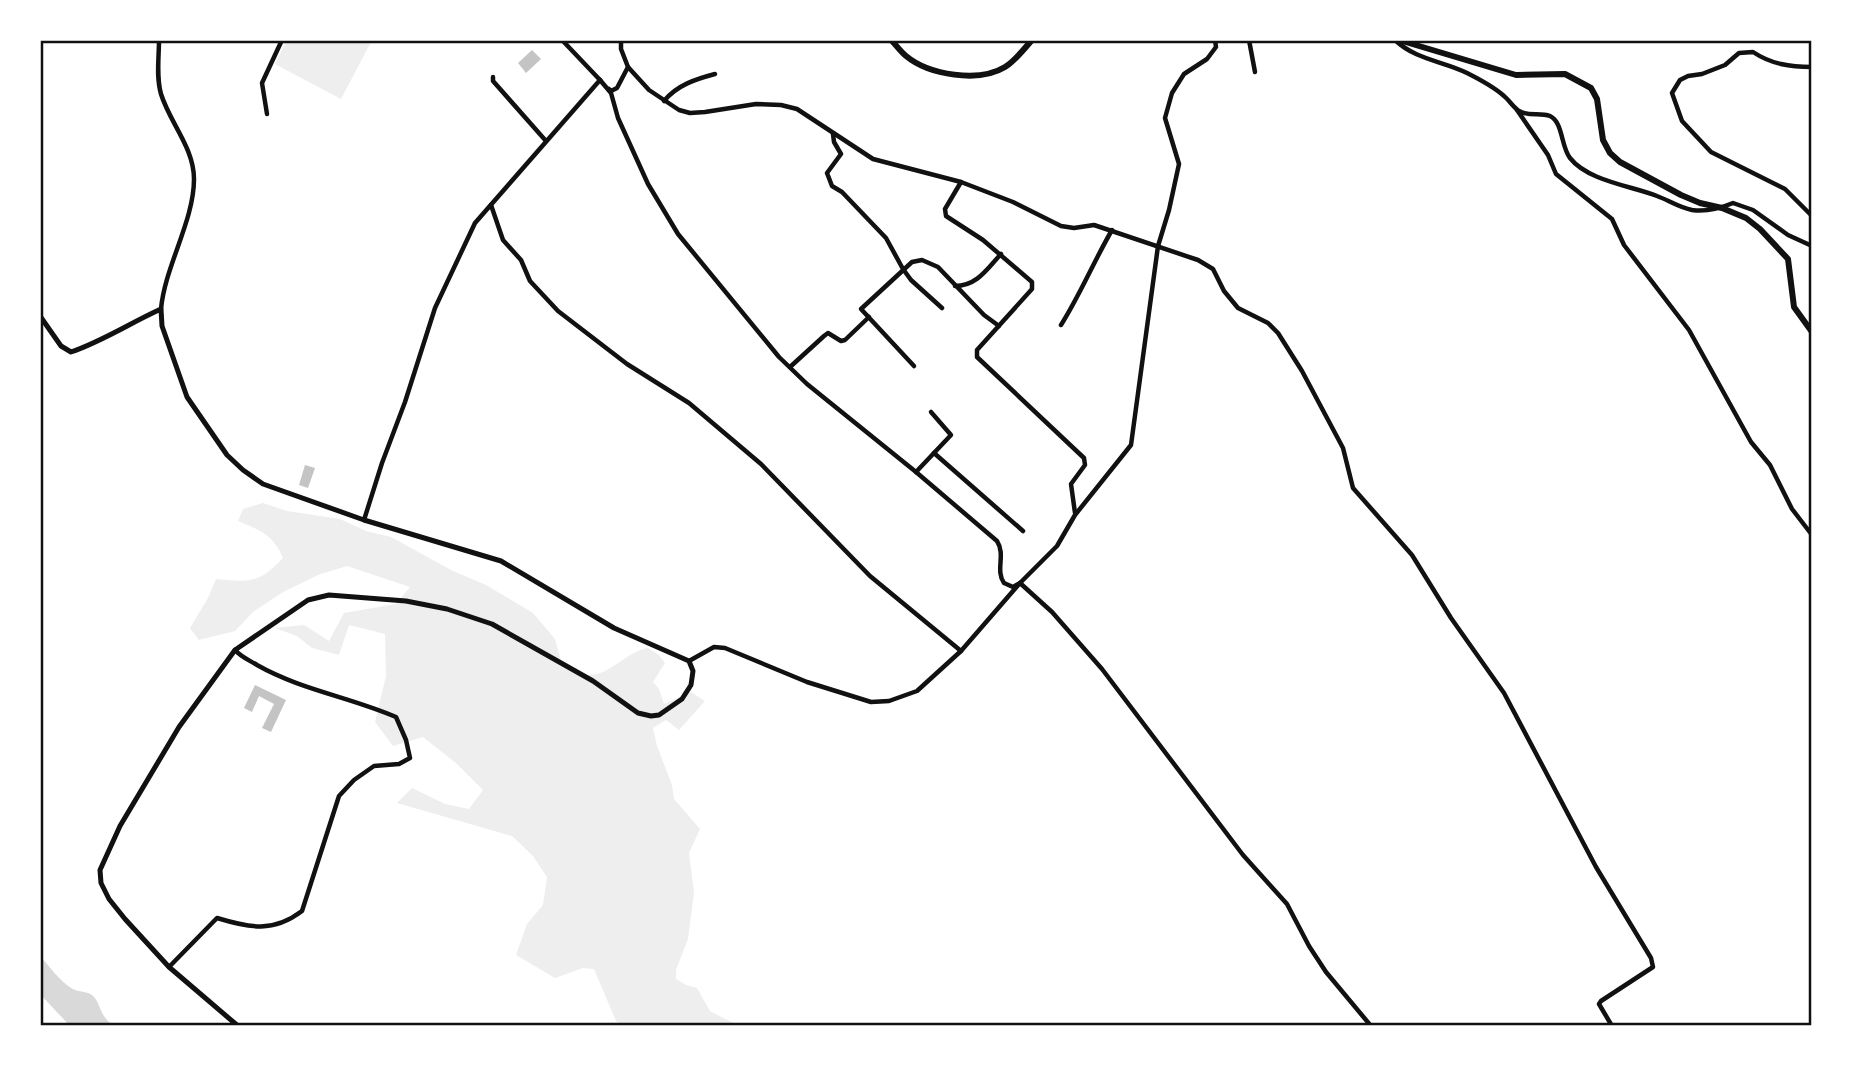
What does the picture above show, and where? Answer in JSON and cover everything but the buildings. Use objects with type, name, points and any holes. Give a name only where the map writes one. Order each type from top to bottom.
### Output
[{"type":"main road","points":[[891,40],[907,57],[927,68],[964,76],[1005,67],[1032,40]]},
{"type":"main road","points":[[1397,40],[1496,71],[1522,76],[1565,74],[1591,88],[1597,99],[1603,140],[1610,153],[1633,171],[1681,195],[1746,218],[1788,259],[1794,307],[1812,332]]},
{"type":"street","points":[[159,40],[158,81],[161,95],[184,142],[194,178],[191,201],[163,290],[162,326],[187,397],[228,455],[263,484],[364,520],[501,561],[614,628],[690,661],[693,671],[691,685],[682,699],[659,715],[651,716],[638,713],[593,681],[492,624],[447,609],[406,601],[329,595],[308,600],[234,650],[179,727],[120,826],[100,870],[101,883],[109,899],[125,919],[169,967],[238,1026]]},
{"type":"street","points":[[267,114],[262,83],[282,40]]},
{"type":"street","points":[[562,40],[611,91],[617,88],[628,66]]},
{"type":"street","points":[[621,40],[621,49],[628,66],[649,90],[664,101],[690,113],[756,104],[797,109],[873,159],[961,182],[1013,202],[1061,226],[1074,228],[1094,225],[1198,260],[1213,269],[1224,291],[1238,308],[1268,323],[1278,333],[1308,381],[1343,448],[1353,488],[1412,555],[1451,618],[1504,693],[1575,829],[1654,964],[1646,973],[1601,1001],[1599,1004],[1612,1026]]},
{"type":"street","points":[[690,661],[714,647],[725,648],[788,676],[870,702],[888,701],[917,691],[961,651],[1020,583],[1057,546],[1075,515],[1131,445],[1158,246],[1179,164],[1165,118],[1171,93],[1185,74],[1207,59],[1216,47],[1215,40]]},
{"type":"street","points":[[1249,40],[1255,72]]},
{"type":"street","points":[[1397,40],[1406,50],[1469,74],[1503,95],[1517,110],[1548,155],[1556,174],[1612,219],[1624,245],[1677,318],[1689,330],[1751,442],[1770,465],[1792,509],[1812,535]]},
{"type":"street","points":[[1812,67],[1783,65],[1766,60],[1753,52],[1739,53],[1725,65],[1680,80],[1672,93],[1682,121],[1711,152],[1784,189],[1812,216]]},
{"type":"street","points":[[664,101],[669,94],[690,81],[715,74]]},
{"type":"street","points":[[493,77],[493,82],[546,141]]},
{"type":"street","points":[[364,520],[435,307],[475,223],[600,80]]},
{"type":"street","points":[[600,80],[611,93],[618,118],[648,184],[697,260],[807,384],[997,541],[1002,551],[999,574],[1004,583],[1013,587],[1020,583]]},
{"type":"street","points":[[1517,110],[1530,115],[1549,116],[1557,122],[1562,145],[1570,159],[1583,169],[1690,210],[1722,208],[1733,203],[1753,210],[1788,235],[1812,246]]},
{"type":"street","points":[[833,134],[834,142],[841,153],[827,173],[832,186],[842,192],[886,238],[902,270],[942,307]]},
{"type":"street","points":[[961,182],[944,213],[1001,254],[1032,282],[1032,289],[977,351],[977,357],[1084,458],[1085,465],[1071,484],[1075,515]]},
{"type":"street","points":[[491,205],[503,240],[521,260],[530,281],[558,311],[627,364],[689,403],[761,464],[870,576],[961,651]]},
{"type":"street","points":[[1061,325],[1112,230]]},
{"type":"street","points":[[954,286],[967,286],[979,280],[1001,254]]},
{"type":"street","points":[[915,366],[861,309],[912,262],[922,260],[937,267],[984,315],[999,326]]},
{"type":"street","points":[[40,316],[61,346],[71,352],[96,344],[161,309]]},
{"type":"street","points":[[790,367],[828,333],[841,341],[845,340],[869,317]]},
{"type":"street","points":[[916,472],[951,435],[931,412]]},
{"type":"street","points":[[934,453],[1023,531]]},
{"type":"street","points":[[1020,583],[1052,612],[1102,668],[1213,818],[1287,904],[1326,972],[1371,1026]]},
{"type":"street","points":[[169,967],[217,918],[247,928],[270,926],[290,920],[302,911],[339,796],[354,780],[374,766],[399,764],[410,758],[396,717],[326,695],[274,674],[234,650]]},
{"type":"shaded area","points":[[287,40],[372,40],[341,99],[275,64]]},
{"type":"shaded area","points":[[263,503],[287,511],[340,519],[366,531],[391,537],[453,571],[486,585],[533,613],[555,639],[561,661],[578,672],[598,674],[648,648],[665,663],[653,682],[659,689],[664,704],[691,692],[705,701],[679,730],[666,720],[653,728],[674,799],[700,829],[689,853],[694,893],[688,939],[676,970],[676,979],[697,988],[710,1011],[739,1026],[622,1026],[616,1021],[594,969],[583,968],[555,978],[516,955],[527,924],[543,905],[547,877],[533,856],[512,836],[397,803],[412,788],[445,804],[469,809],[483,790],[457,764],[423,737],[393,746],[375,722],[386,676],[385,634],[349,625],[339,655],[312,648],[297,636],[275,628],[304,625],[329,641],[344,613],[396,604],[410,587],[347,566],[318,575],[283,592],[253,612],[235,631],[199,640],[190,628],[216,579],[246,581],[260,577],[283,558],[265,534],[238,521],[243,509]]},
{"type":"shaded area","points":[[40,956],[67,985],[92,995],[105,1018],[114,1026],[70,1026],[40,994]]}]
